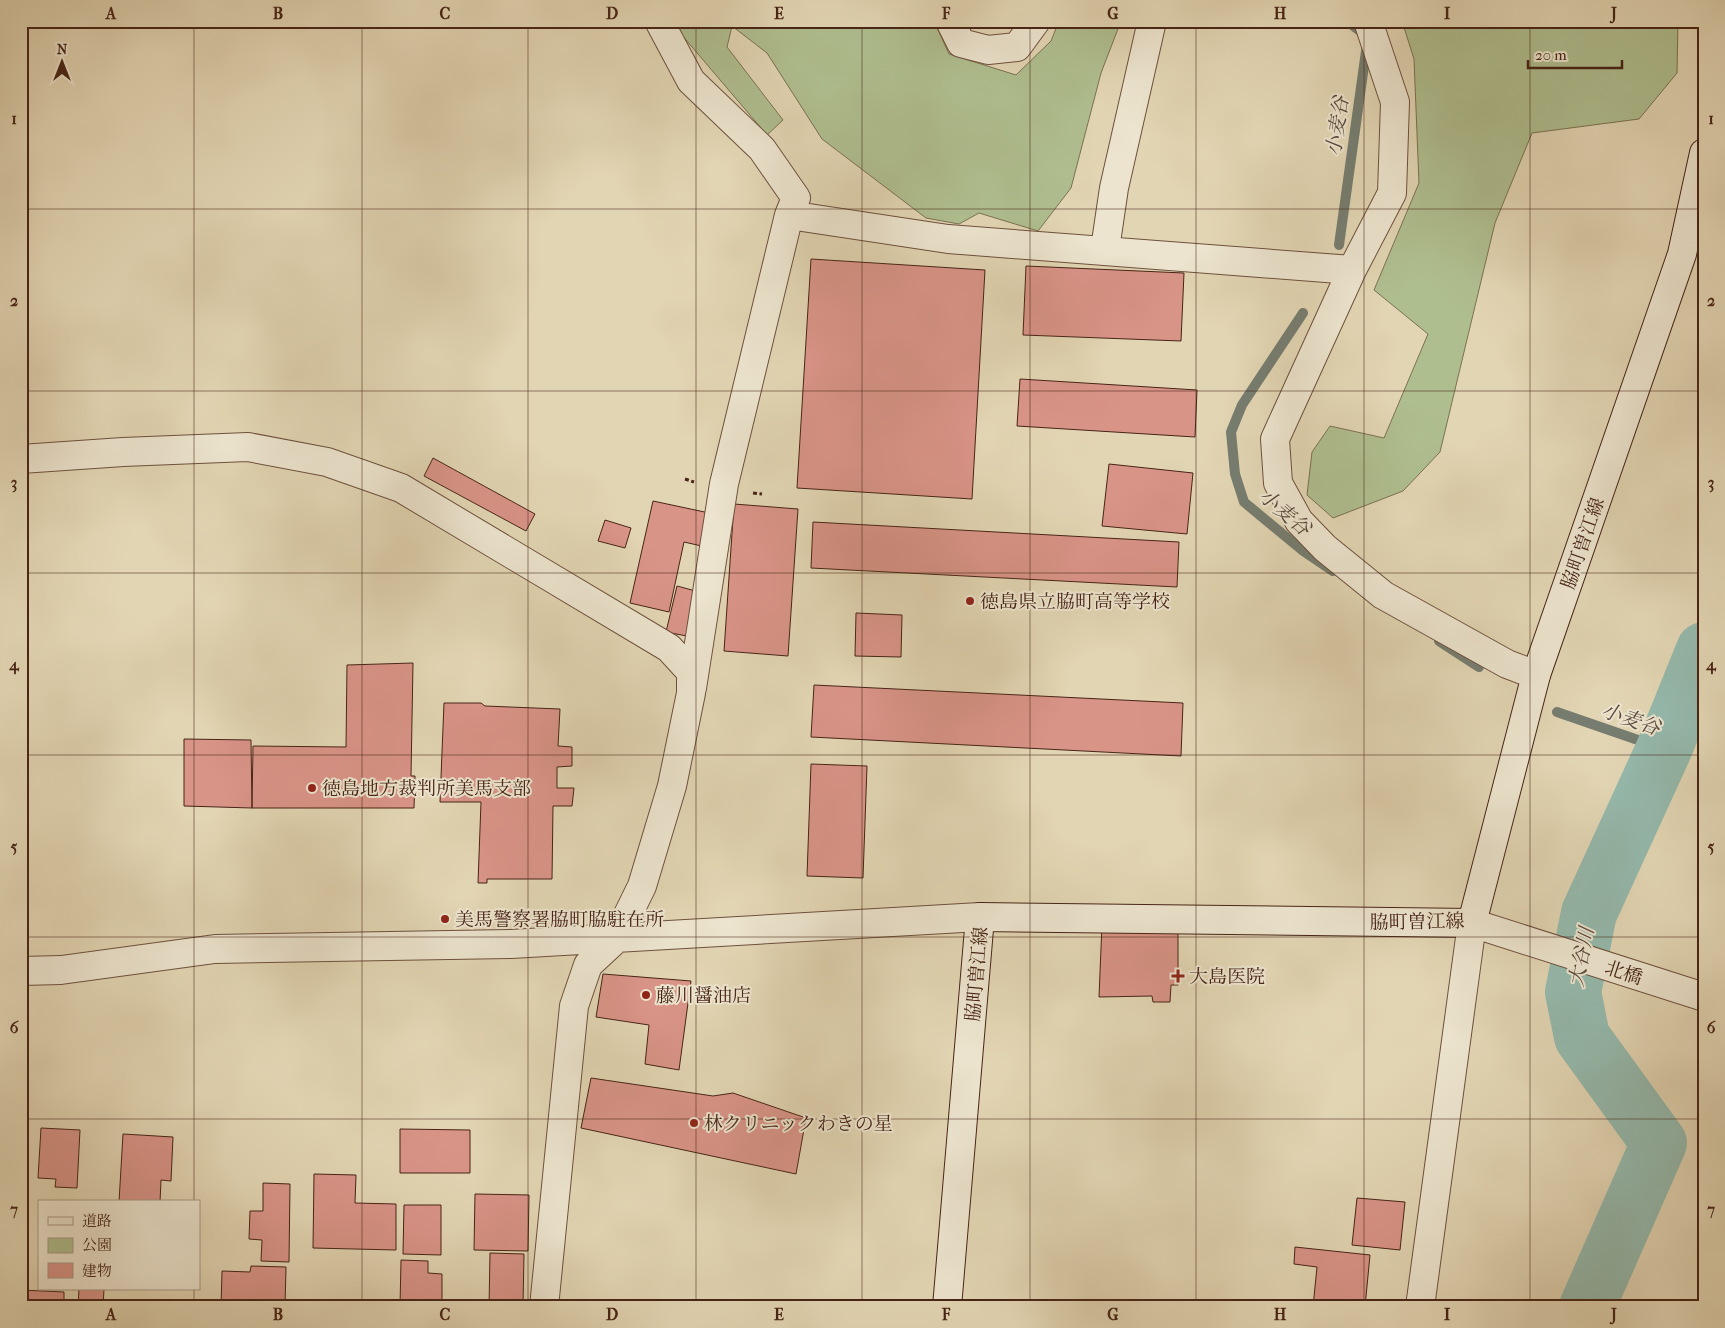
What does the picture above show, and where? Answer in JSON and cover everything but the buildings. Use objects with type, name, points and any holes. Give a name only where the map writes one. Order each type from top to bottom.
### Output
[{"type":"street","points":[[544,1307],[574,1006],[588,965],[616,938],[642,886],[672,786],[692,692],[724,484],[789,215],[796,198],[762,149],[691,82],[659,21]]},
{"type":"street","points":[[950,21],[961,44],[988,50],[1017,47],[1036,21]]},
{"type":"street","points":[[1105,249],[1114,188],[1152,21]]},
{"type":"street","points":[[1368,21],[1395,102],[1392,193],[1352,270],[1275,439],[1278,484],[1299,521],[1325,548],[1383,595],[1507,664],[1536,675]]},
{"type":"street","name":"脇町曽江線","points":[[947,1307],[980,917],[1472,923],[1536,675],[1682,254],[1704,153]]},
{"type":"street","points":[[789,215],[948,238],[1352,270]]},
{"type":"street","points":[[21,459],[248,446],[336,465],[401,488],[668,648],[691,672],[692,692]]},
{"type":"street","points":[[21,971],[61,970],[215,949],[512,944],[980,917]]},
{"type":"street","points":[[1420,1307],[1472,923]]},
{"type":"street","name":"北橋","points":[[1472,923],[1704,997]]},
{"type":"green space","points":[[676,21],[934,21],[949,54],[1016,75],[1051,41],[1059,21],[1121,21],[1101,73],[1071,188],[1038,231],[979,213],[959,224],[926,218],[822,139],[767,53],[732,26],[727,47],[783,120],[767,135],[681,34]]},
{"type":"green space","points":[[1402,21],[1678,21],[1677,73],[1639,119],[1532,133],[1495,223],[1440,452],[1403,491],[1333,518],[1307,495],[1312,452],[1330,426],[1384,438],[1428,334],[1374,290],[1419,183],[1414,59]]},
{"type":"waterway","name":"小麦谷","points":[[1339,245],[1368,37],[1347,21]]},
{"type":"waterway","name":"小麦谷","points":[[1303,313],[1242,405],[1231,432],[1235,474],[1244,502],[1302,550],[1333,571]]},
{"type":"waterway","name":"小麦谷","points":[[1439,641],[1479,667]]},
{"type":"waterway","name":"大谷川","points":[[1587,1307],[1659,1143],[1582,1037],[1573,992],[1589,913],[1664,749],[1704,650]]},
{"type":"waterway","name":"小麦谷","points":[[1557,712],[1664,749]]},
{"type":"place","name":"徳島県立脇町高等学校","points":[[970,601]]},
{"type":"place","name":"徳島地方裁判所美馬支部","points":[[312,788]]},
{"type":"place","name":"美馬警察署脇町脇駐在所","points":[[445,919]]},
{"type":"place","name":"大島医院","points":[[1178,976]]},
{"type":"place","name":"藤川醤油店","points":[[646,995]]},
{"type":"place","name":"林クリニックわきの星","points":[[694,1123]]}]
